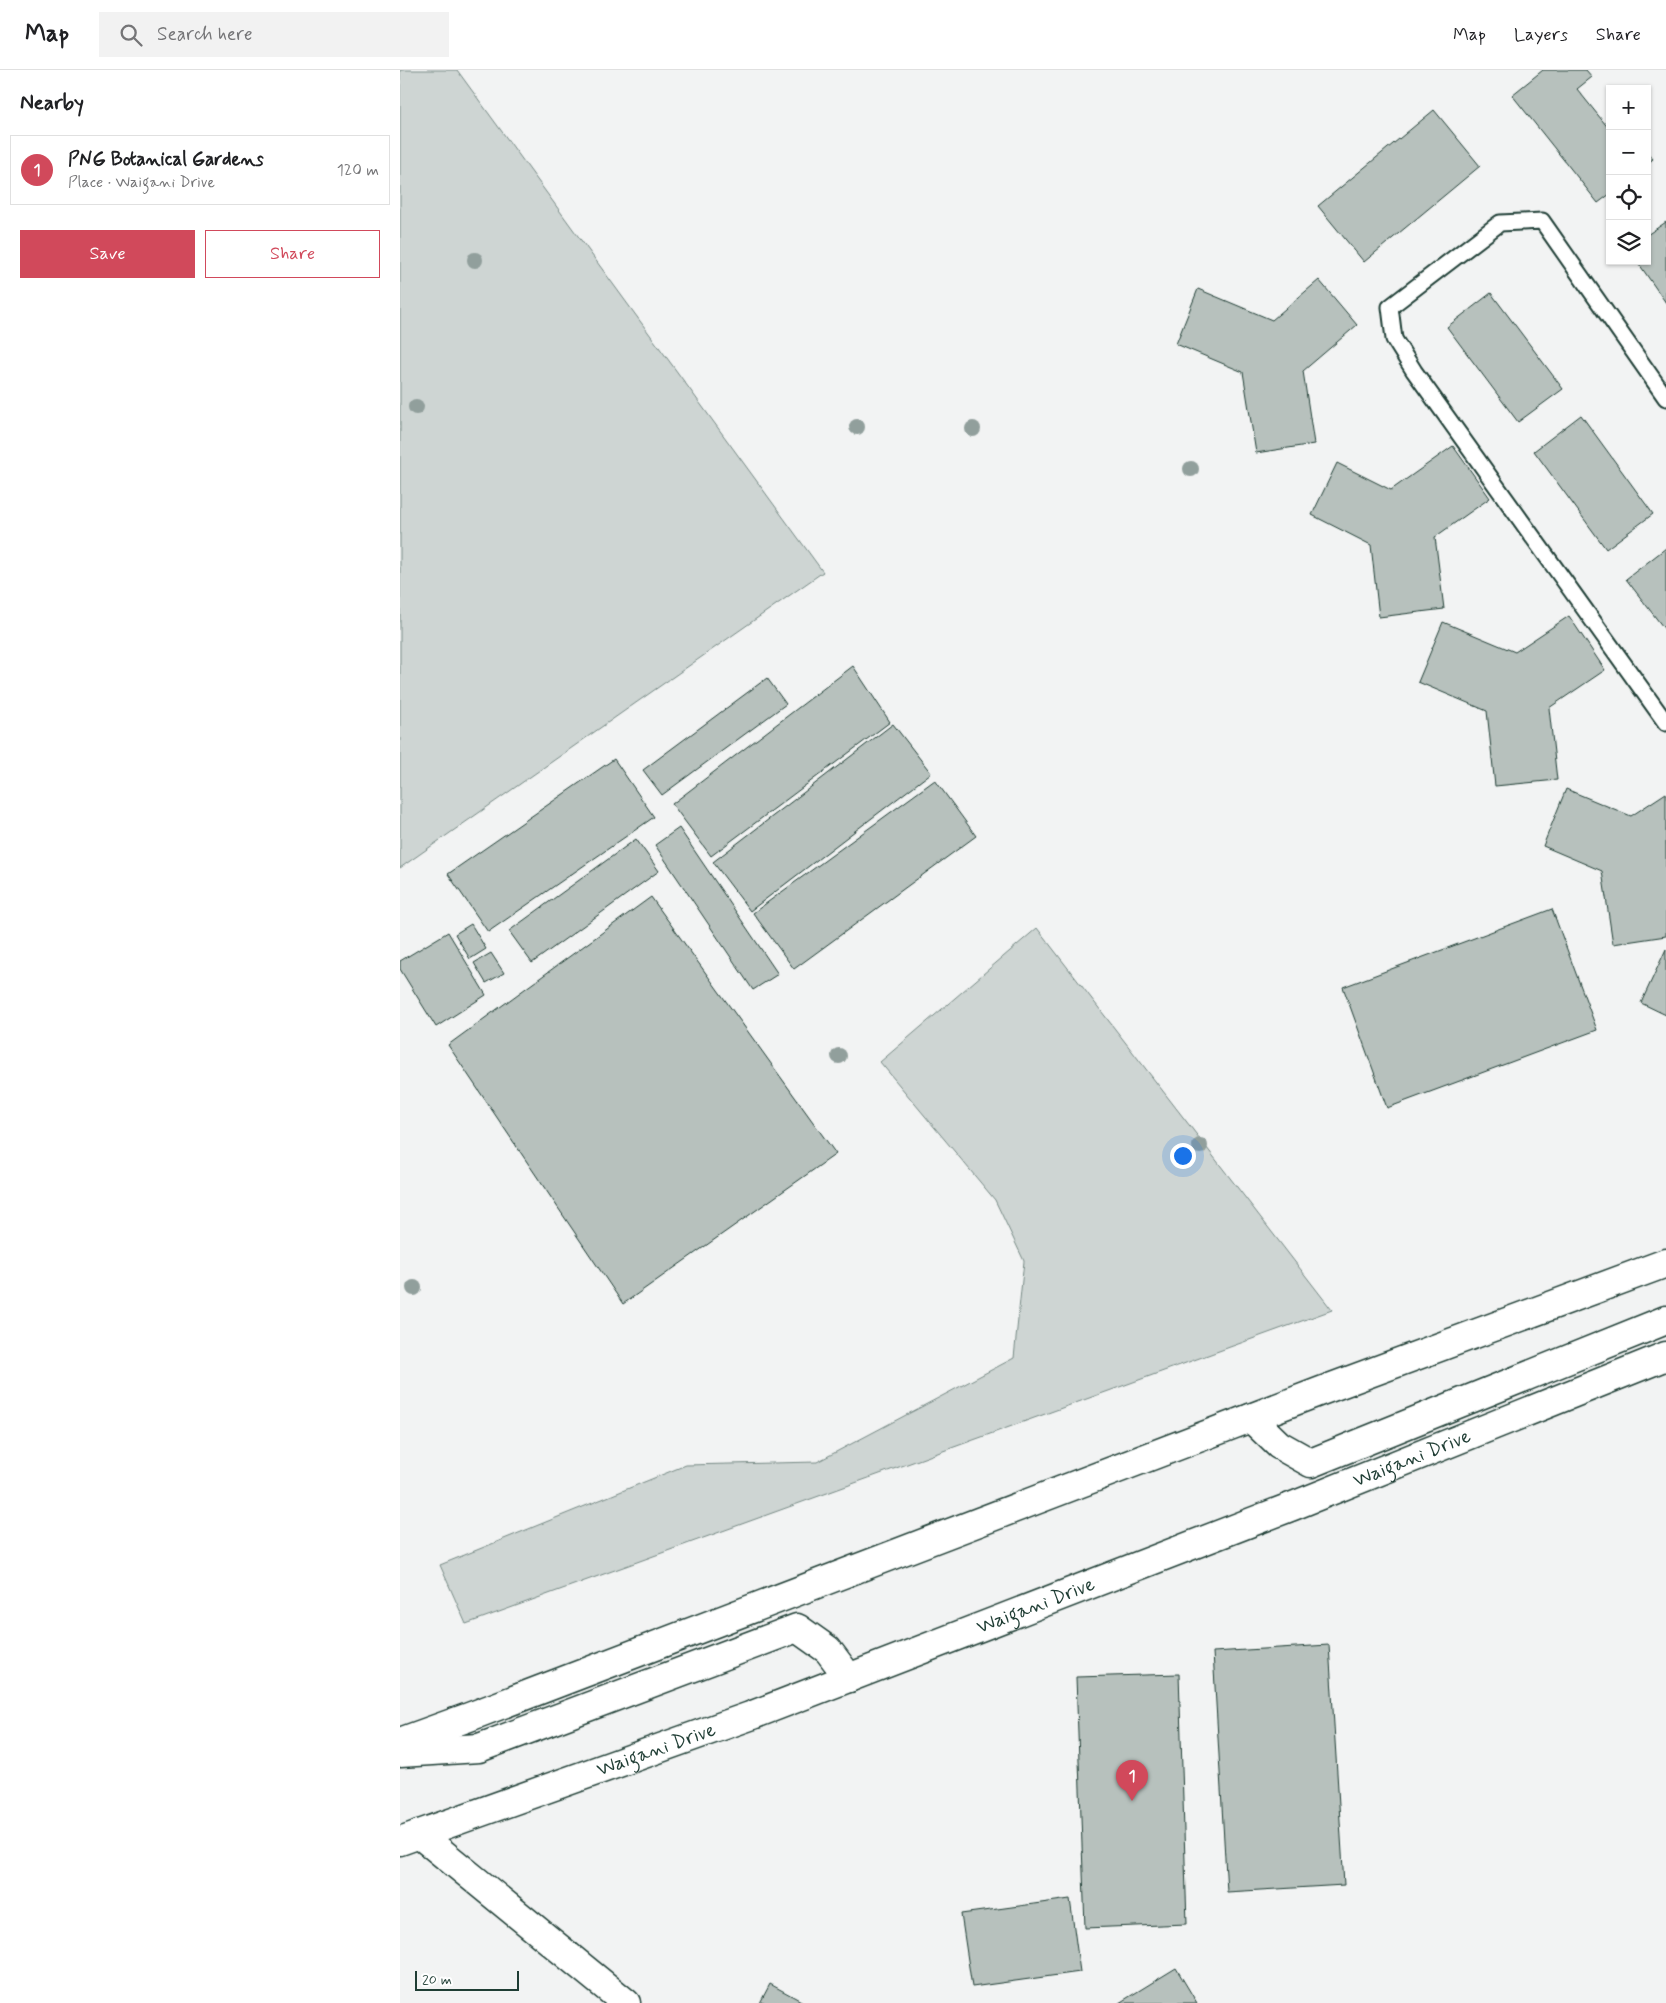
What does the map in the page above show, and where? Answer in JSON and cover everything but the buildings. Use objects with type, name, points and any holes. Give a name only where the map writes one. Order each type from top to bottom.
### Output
[{"type":"main road","points":[[400,1742],[478,1714],[1251,1418],[1666,1263]]},
{"type":"main road","points":[[1251,1418],[1279,1445],[1311,1464],[1666,1320]]},
{"type":"main road","name":"Waigani Drive","points":[[410,1837],[750,1716],[1293,1506],[1666,1356]]},
{"type":"main road","points":[[400,1753],[479,1748],[797,1628],[828,1650],[849,1678]]},
{"type":"main road","points":[[410,1837],[626,2003]]},
{"type":"lane","points":[[1666,398],[1542,221],[1500,223],[1390,307],[1394,339],[1414,371],[1666,723]]},
{"type":"shaded area","points":[[400,70],[457,70],[823,572],[400,868]]},
{"type":"shaded area","points":[[1037,928],[1332,1310],[466,1624],[440,1565],[686,1465],[817,1462],[1014,1358],[1024,1261],[995,1200],[880,1062]]},
{"type":"place","name":"PNG Botanical Gardens","points":[[1132,1801]]}]
